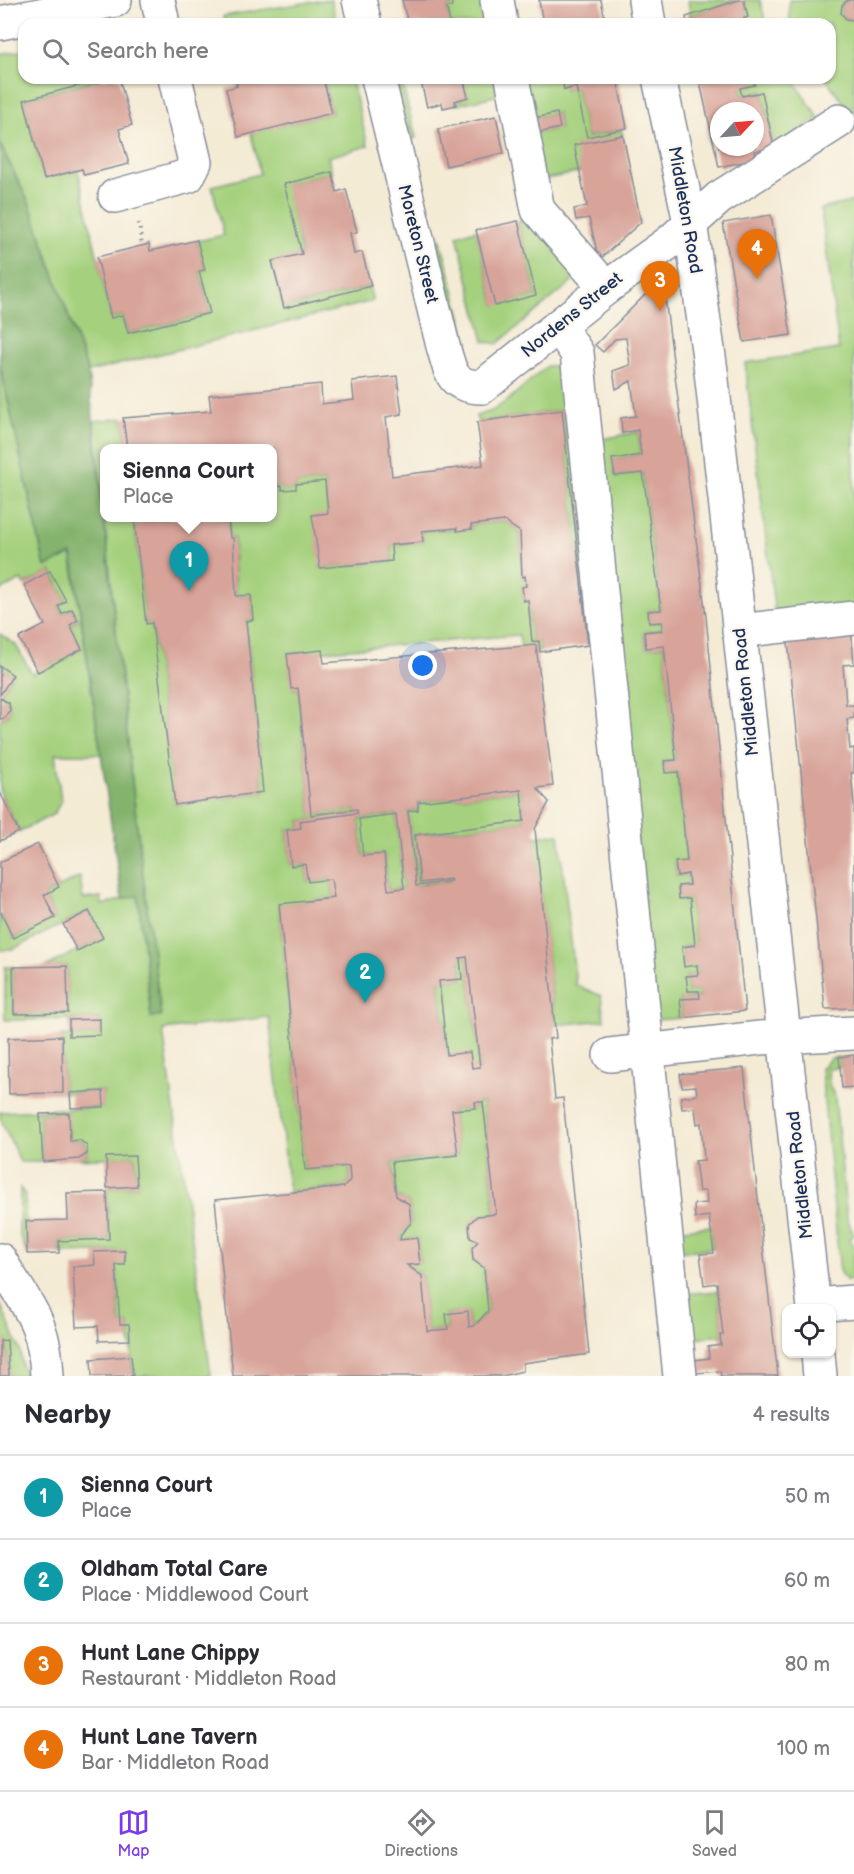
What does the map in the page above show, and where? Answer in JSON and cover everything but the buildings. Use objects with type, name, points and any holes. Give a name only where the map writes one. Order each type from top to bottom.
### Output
[{"type":"main road","points":[[25,18],[115,0]]},
{"type":"main road","points":[[158,0],[162,18]]},
{"type":"main road","points":[[359,0],[364,18]]},
{"type":"main road","points":[[497,0],[500,18]]},
{"type":"main road","points":[[645,0],[648,18]]},
{"type":"main road","points":[[0,23],[18,19]]},
{"type":"main road","points":[[115,196],[188,176],[195,162],[177,84]]},
{"type":"main road","name":"Moreton Street","points":[[380,84],[452,373],[464,387],[482,387]]},
{"type":"main road","points":[[513,84],[538,210],[606,288]]},
{"type":"main road","name":"Middleton Road","points":[[660,84],[690,222],[711,371],[814,1304]]},
{"type":"main road","name":"Nordens Street","points":[[482,387],[606,288],[671,241],[719,198],[839,122]]},
{"type":"main road","points":[[559,327],[577,353],[680,1376]]},
{"type":"main road","points":[[739,630],[854,618]]},
{"type":"main road","points":[[610,1055],[760,1038],[854,1033]]},
{"type":"main road","points":[[0,1260],[22,1292],[41,1329],[46,1352],[47,1376]]},
{"type":"main road","points":[[836,1304],[854,1302]]},
{"type":"main road","points":[[818,1358],[820,1376]]},
{"type":"green space","points":[[331,0],[336,18],[224,18],[223,16]]},
{"type":"green space","points":[[451,0],[488,0],[492,18],[449,18],[447,8],[452,6]]},
{"type":"green space","points":[[688,0],[739,0],[686,17],[690,14]]},
{"type":"green space","points":[[744,0],[760,0],[764,18],[745,18],[748,17]]},
{"type":"green space","points":[[789,0],[848,0],[842,5],[841,13],[846,19],[854,20],[854,116],[830,84],[836,84],[836,18],[790,18]]},
{"type":"green space","points":[[18,51],[18,84],[81,84],[24,100],[44,178],[78,170],[111,318],[123,315],[128,333],[210,313],[199,271],[205,270],[197,241],[224,235],[212,186],[260,174],[251,133],[332,113],[325,84],[352,84],[368,146],[328,157],[332,172],[285,184],[302,254],[272,262],[284,308],[369,287],[373,301],[88,372],[30,205],[0,144],[0,54]]},
{"type":"green space","points":[[397,84],[402,84],[416,138],[411,139]]},
{"type":"green space","points":[[465,84],[505,84],[507,93],[456,105],[455,101],[468,97]]},
{"type":"green space","points":[[522,84],[563,84],[564,90],[576,87],[587,137],[621,130],[623,135],[580,172],[542,180],[533,134],[560,128],[557,113],[530,119]]},
{"type":"green space","points":[[796,84],[819,118],[774,147],[762,92],[742,96],[740,88],[755,85]]},
{"type":"green space","points":[[0,144],[30,205],[88,372],[100,483],[100,522],[104,522],[137,827],[161,1017],[151,1017],[138,896],[122,899],[72,554],[45,567],[0,365]]},
{"type":"green space","points":[[854,201],[854,607],[775,615],[745,363],[839,349],[821,209]]},
{"type":"green space","points":[[529,215],[580,275],[497,344],[484,341],[457,235],[476,230],[495,305],[536,295],[518,221]]},
{"type":"green space","points":[[440,237],[467,340],[462,341],[437,243]]},
{"type":"green space","points":[[0,365],[45,567],[71,554],[101,754],[55,754],[61,801],[54,814],[19,832],[0,792],[0,719],[5,718],[10,711],[9,703],[0,695],[13,675],[0,666],[0,634],[16,645],[32,674],[82,649],[70,625],[78,620],[72,609],[62,614],[58,606],[66,601],[51,571],[24,585],[21,580],[0,591]]},
{"type":"green space","points":[[566,365],[594,644],[588,645],[562,410],[478,422],[476,416],[492,411],[508,400],[547,366]]},
{"type":"green space","points":[[123,418],[126,444],[100,444],[100,478],[94,421]]},
{"type":"green space","points":[[638,432],[641,455],[613,459],[615,476],[643,473],[661,610],[648,611],[649,623],[662,622],[662,630],[644,632],[646,648],[664,646],[676,760],[664,761],[665,772],[678,772],[687,861],[675,863],[677,876],[688,874],[689,885],[678,886],[679,898],[690,898],[695,945],[682,947],[684,966],[697,965],[698,975],[686,976],[688,991],[699,991],[700,997],[680,1000],[682,1018],[655,1020],[597,440]]},
{"type":"green space","points":[[325,481],[328,513],[320,568],[392,561],[391,545],[423,542],[422,531],[472,529],[471,525],[504,521],[520,532],[522,577],[525,576],[526,586],[522,587],[524,601],[528,600],[532,642],[539,641],[540,652],[521,647],[519,635],[288,654],[292,689],[298,688],[311,815],[357,809],[357,813],[300,821],[301,828],[287,830],[291,865],[305,864],[308,882],[331,879],[334,898],[279,905],[305,1170],[349,1166],[350,1180],[344,1187],[289,1192],[269,1017],[163,1030],[211,1376],[133,1376],[129,1324],[120,1324],[116,1265],[125,1264],[125,1251],[59,1253],[59,1241],[109,1239],[107,1188],[137,1186],[135,1156],[79,1159],[87,1154],[87,1146],[80,1140],[70,1141],[68,1113],[40,1114],[43,1162],[20,1162],[0,1118],[0,1112],[103,1107],[103,1091],[63,1093],[62,1036],[100,1035],[100,1019],[5,1020],[5,967],[13,967],[14,1014],[68,1012],[67,966],[45,967],[103,938],[89,911],[11,950],[0,950],[0,916],[2,915],[14,938],[55,918],[44,895],[80,877],[83,899],[101,897],[102,905],[138,895],[151,1017],[161,1016],[137,827],[105,522],[134,522],[146,624],[152,623],[175,805],[263,792],[246,621],[253,620],[251,595],[236,596],[234,538],[230,538],[228,522],[277,522],[277,487],[282,486],[282,490],[296,489],[296,484]]},
{"type":"green space","points":[[521,790],[524,821],[415,835],[420,883],[450,879],[451,881],[416,886],[408,811],[418,810],[418,802]]},
{"type":"green space","points":[[396,814],[404,888],[388,890],[384,854],[363,856],[359,819]]},
{"type":"green space","points":[[559,834],[576,985],[601,996],[604,1020],[555,1025],[535,837]]},
{"type":"green space","points":[[467,957],[480,1067],[472,1068],[447,1055],[439,981],[462,979],[460,958]]},
{"type":"green space","points":[[839,1057],[841,1067],[828,1069],[829,1084],[835,1098],[847,1218],[854,1235],[849,1239],[854,1246],[852,1280],[846,1280],[840,1273],[821,1068],[831,1058]]},
{"type":"green space","points":[[475,1102],[483,1102],[495,1214],[477,1216],[469,1224],[470,1237],[478,1241],[472,1248],[473,1260],[484,1268],[488,1311],[474,1326],[469,1327],[468,1312],[446,1314],[448,1329],[427,1331],[422,1276],[407,1265],[420,1263],[417,1238],[400,1240],[401,1234],[411,1223],[409,1204],[396,1196],[392,1162],[458,1155],[452,1110],[476,1108]]},
{"type":"green space","points":[[20,1188],[25,1195],[27,1254],[19,1233]]},
{"type":"green space","points":[[711,1226],[713,1248],[677,1252],[674,1230]]},
{"type":"green space","points":[[718,1291],[723,1335],[686,1339],[682,1294]]},
{"type":"green space","points":[[0,1304],[20,1350],[24,1376],[9,1376],[7,1341],[0,1341]]},
{"type":"place","name":"Hunt Lane Tavern","points":[[757,279]]},
{"type":"place","name":"Hunt Lane Chippy","points":[[660,311]]},
{"type":"place","name":"Sienna Court","points":[[189,591]]},
{"type":"place","name":"Oldham Total Care","points":[[365,1003]]}]
